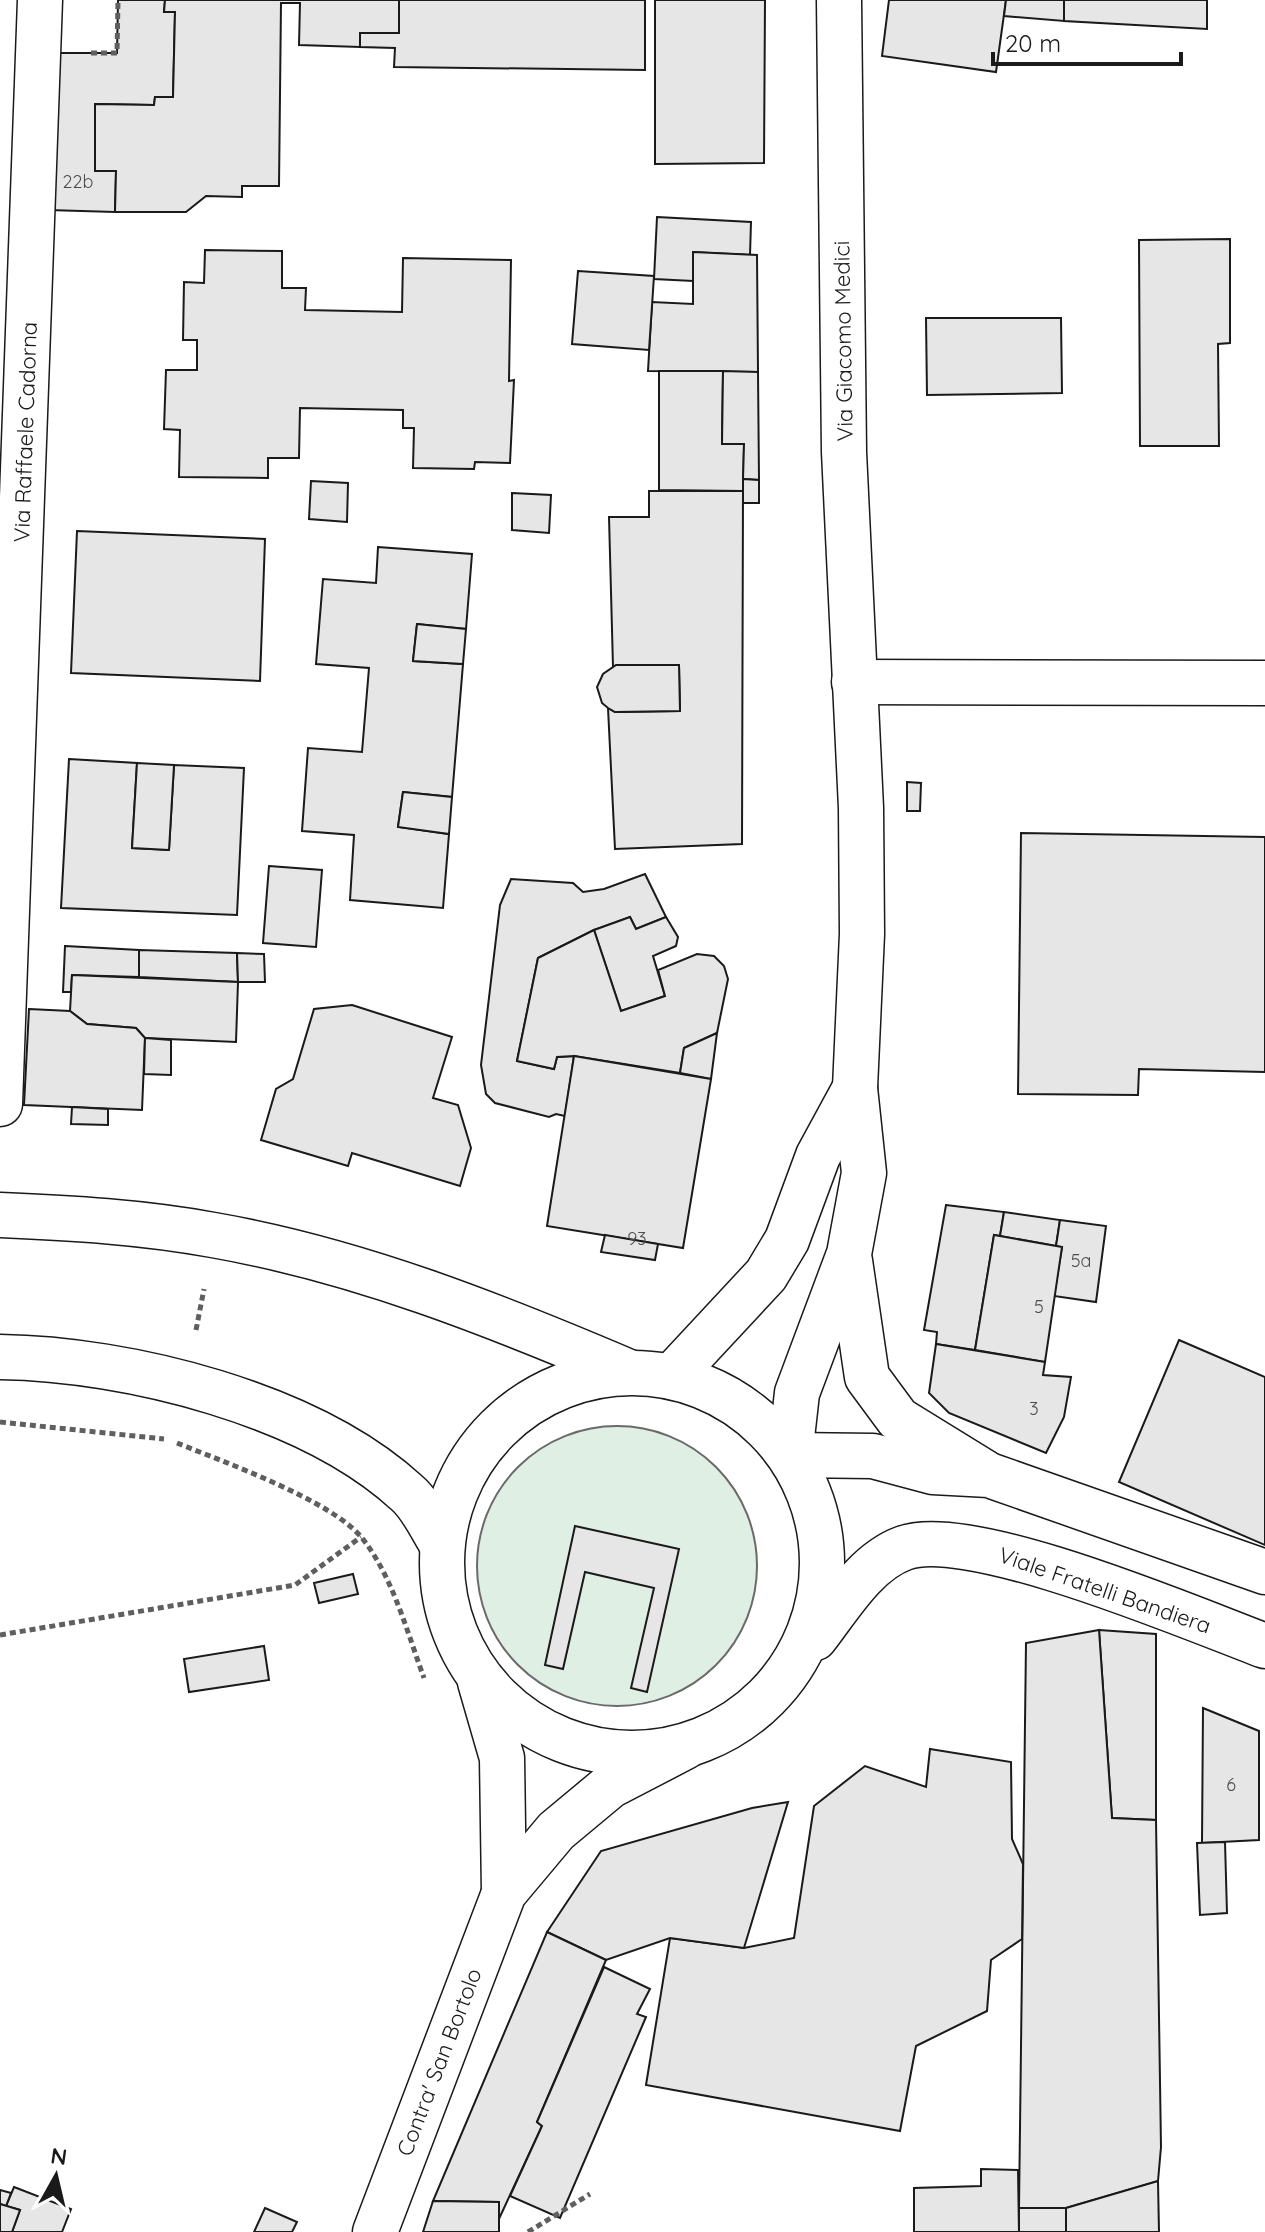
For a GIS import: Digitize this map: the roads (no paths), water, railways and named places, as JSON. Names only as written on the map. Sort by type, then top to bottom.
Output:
[{"type":"main road","name":"Via Raffaele Cadorna","points":[[0,1104],[40,0]]},
{"type":"main road","name":"Via Giacomo Medici","points":[[790,1455],[797,1393],[849,1254],[864,1173],[855,1088],[862,934],[861,808],[844,452],[839,0]]},
{"type":"main road","points":[[854,682],[1265,683]]},
{"type":"main road","name":"Via Giacomo Medici","points":[[651,1374],[766,1275],[787,1240],[818,1156],[855,1088]]},
{"type":"main road","points":[[0,1215],[110,1220],[214,1235],[313,1258],[418,1289],[651,1374],[720,1393],[762,1422],[790,1455],[816,1510],[824,1561],[817,1614],[800,1658]]},
{"type":"main road","name":"Via Giacomo Medici","points":[[849,1254],[867,1377],[898,1419],[989,1475]]},
{"type":"main road","points":[[0,1357],[50,1358],[145,1371],[287,1420],[359,1455],[410,1495],[441,1543]]},
{"type":"main road","points":[[651,1374],[584,1378],[541,1395],[503,1422],[472,1456],[452,1497],[441,1543],[443,1597],[460,1648],[480,1682],[532,1726],[580,1747],[633,1754],[685,1747]]},
{"type":"main road","points":[[790,1455],[873,1456],[933,1472],[989,1475],[1265,1572]]},
{"type":"main road","name":"Viale Fratelli Bandiera","points":[[685,1747],[729,1728],[767,1699],[859,1582],[877,1564],[905,1547],[942,1543],[1029,1562],[1265,1646]]},
{"type":"main road","name":"Contra' San Bortolo","points":[[480,1682],[502,1758],[504,1893]]},
{"type":"main road","name":"Contra' San Bortolo","points":[[375,2232],[504,1893],[556,1831],[610,1786],[685,1747]]}]
